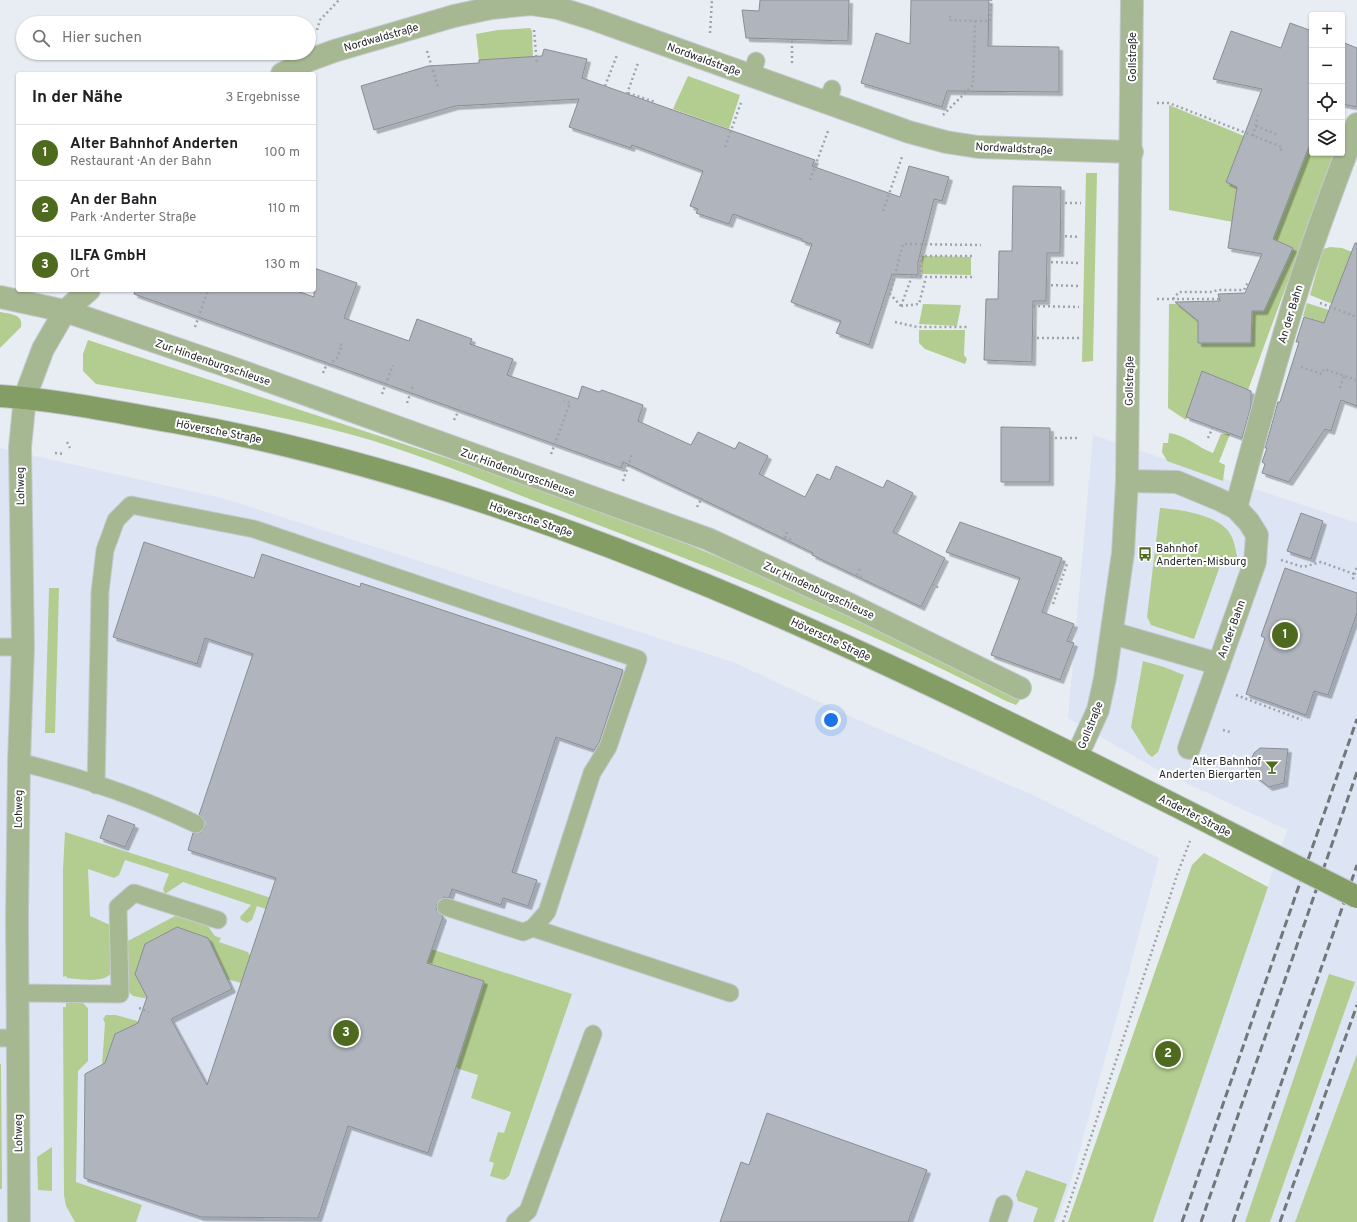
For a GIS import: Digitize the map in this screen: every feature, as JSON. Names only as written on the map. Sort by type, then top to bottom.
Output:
[{"type":"main road","name":"Höversche Straße","points":[[0,396],[25,397],[72,404],[223,431],[341,458],[478,501],[646,560],[780,615],[1032,735]]},
{"type":"main road","name":"Anderter Straße","points":[[1032,735],[1077,756],[1357,897]]},
{"type":"street","name":"Gollstraße","points":[[1077,756],[1098,710],[1105,678],[1123,552],[1127,481],[1132,152],[1132,0]]},
{"type":"street","name":"Nordwaldstraße","points":[[316,58],[454,16],[491,8],[530,4],[558,8],[753,68],[830,96],[909,132],[937,139],[978,147],[1132,152]]},
{"type":"street","name":"Nordwaldstraße","points":[[286,72],[310,60]]},
{"type":"street","name":"An der Bahn","points":[[1236,508],[1265,400],[1296,295],[1321,220],[1357,124]]},
{"type":"street","points":[[25,397],[43,349],[65,311],[87,292]]},
{"type":"street","name":"Zur Hindenburgschleuse","points":[[0,297],[65,311],[230,367],[708,539],[862,610],[1020,688]]},
{"type":"street","name":"Lohweg","points":[[19,1222],[9,1038],[17,994],[19,762],[23,647],[20,447],[25,397]]},
{"type":"street","name":"An der Bahn","points":[[1127,481],[1177,482],[1218,499],[1236,508],[1250,522],[1257,535],[1255,562],[1189,748]]},
{"type":"street","name":"An der Bahn","points":[[1112,633],[1219,664]]},
{"type":"lane","points":[[96,784],[100,592],[105,550],[116,520],[131,505],[254,530],[638,659],[608,747],[592,773],[547,912],[533,928],[523,932],[446,907]]},
{"type":"lane","points":[[0,647],[23,647]]},
{"type":"lane","points":[[19,762],[60,772],[96,784],[160,807],[196,824]]},
{"type":"lane","points":[[17,994],[120,994],[118,906],[134,893],[218,920]]},
{"type":"lane","points":[[533,928],[730,993]]},
{"type":"lane","points":[[515,1222],[528,1211],[593,1034]]},
{"type":"lane","points":[[998,1222],[1004,1204]]},
{"type":"path","points":[[710,37],[712,0]]},
{"type":"path","points":[[950,16],[949,20],[990,21],[991,0]]},
{"type":"path","points":[[937,139],[944,113],[973,85],[975,21]]},
{"type":"path","points":[[534,28],[537,66]]},
{"type":"path","points":[[792,39],[792,50]]},
{"type":"path","points":[[426,49],[438,87]]},
{"type":"path","points":[[605,86],[618,52]]},
{"type":"path","points":[[640,59],[627,93],[655,102]]},
{"type":"path","points":[[725,146],[743,96]]},
{"type":"path","points":[[1157,103],[1169,103],[1282,147],[1280,151]]},
{"type":"path","points":[[1253,136],[1258,115]]},
{"type":"path","points":[[1256,126],[1278,135]]},
{"type":"path","points":[[810,180],[829,128]]},
{"type":"path","points":[[884,211],[902,156]]},
{"type":"path","points":[[1060,203],[1081,203]]},
{"type":"path","points":[[1060,236],[1080,237]]},
{"type":"path","points":[[901,306],[890,294],[903,244],[981,245]]},
{"type":"path","points":[[901,306],[912,276],[921,276],[921,256],[972,256]]},
{"type":"path","points":[[1046,262],[1080,262]]},
{"type":"path","points":[[901,306],[919,304],[926,277],[973,277]]},
{"type":"path","points":[[1173,299],[1179,292],[1244,290],[1249,282]]},
{"type":"path","points":[[1046,285],[1080,286]]},
{"type":"path","points":[[194,328],[207,292]]},
{"type":"path","points":[[1157,299],[1218,298]]},
{"type":"path","points":[[1315,302],[1357,316]]},
{"type":"path","points":[[1033,306],[1079,307]]},
{"type":"path","points":[[896,322],[917,327],[969,327]]},
{"type":"path","points":[[1032,338],[1079,338]]},
{"type":"path","points":[[323,374],[325,368],[337,358],[342,345],[339,344]]},
{"type":"path","points":[[381,396],[393,364]]},
{"type":"path","points":[[1296,366],[1322,374],[1324,369],[1357,380]]},
{"type":"path","points":[[1340,388],[1344,376]]},
{"type":"path","points":[[406,405],[412,386]]},
{"type":"path","points":[[548,462],[570,403],[564,401]]},
{"type":"path","points":[[451,428],[461,406]]},
{"type":"path","points":[[1208,438],[1213,427]]},
{"type":"path","points":[[1050,438],[1078,438]]},
{"type":"path","points":[[67,442],[70,448]]},
{"type":"path","points":[[55,453],[64,454]]},
{"type":"path","points":[[620,488],[632,454]]},
{"type":"path","points":[[787,532],[785,536],[792,540]]},
{"type":"path","points":[[1278,559],[1303,567],[1321,562],[1354,574]]},
{"type":"path","points":[[1053,604],[1067,564],[1060,561]]},
{"type":"path","points":[[1354,579],[1354,574],[1357,567]]},
{"type":"path","points":[[860,569],[857,575],[864,578]]},
{"type":"path","points":[[932,584],[940,588]]},
{"type":"path","points":[[1244,698],[1302,720]]},
{"type":"path","points":[[1063,1222],[1177,875],[1193,836]]},
{"type":"shaded area","points":[[1093,435],[1357,523],[1357,1054],[1295,1222],[1151,1222],[1287,830],[1156,769],[1068,718]]},
{"type":"shaded area","points":[[0,448],[226,499],[733,662],[863,722],[1033,795],[1159,858],[1071,1181],[1057,1222],[0,1222]]},
{"type":"green space","points":[[530,28],[532,31],[533,57],[479,60],[476,34],[498,30]]},
{"type":"green space","points":[[688,76],[740,95],[729,129],[673,109]]},
{"type":"green space","points":[[1169,105],[1244,136],[1226,182],[1286,206],[1309,147],[1309,156],[1334,156],[1248,390],[1202,371],[1186,420],[1168,408],[1169,304],[1198,303],[1198,343],[1251,343],[1252,311],[1264,311],[1293,248],[1233,222],[1169,210]]},
{"type":"green space","points":[[1086,173],[1097,173],[1093,361],[1082,362]]},
{"type":"green space","points":[[1330,247],[1342,248],[1352,252],[1357,314],[1310,295],[1323,249]]},
{"type":"green space","points":[[922,256],[971,257],[971,275],[922,274]]},
{"type":"green space","points":[[1307,303],[1357,319],[1345,330],[1303,316]]},
{"type":"green space","points":[[923,304],[961,305],[957,326],[919,324]]},
{"type":"green space","points":[[0,312],[12,314],[18,317],[20,319],[21,327],[0,348]]},
{"type":"green space","points":[[919,330],[965,330],[964,355],[967,359],[965,364],[925,349],[919,343]]},
{"type":"green space","points":[[88,340],[495,474],[687,544],[752,571],[826,605],[1020,700],[1016,705],[1006,701],[843,623],[732,577],[459,471],[380,443],[290,419],[225,406],[96,384],[83,371],[83,354]]},
{"type":"green space","points":[[1169,433],[1181,436],[1213,453],[1221,434],[1230,434],[1219,462],[1225,465],[1223,481],[1167,461],[1162,452],[1163,443],[1168,443]]},
{"type":"green space","points":[[1160,508],[1177,510],[1207,517],[1224,526],[1233,539],[1238,562],[1220,566],[1194,639],[1151,625],[1147,617]]},
{"type":"green space","points":[[49,588],[59,588],[55,733],[45,733]]},
{"type":"green space","points":[[1143,661],[1184,675],[1158,752],[1152,757],[1148,754],[1131,727]]},
{"type":"green space","points":[[65,832],[572,994],[509,1176],[504,1180],[490,1176],[494,1163],[489,1161],[498,1132],[504,1133],[511,1112],[471,1098],[478,1075],[456,1068],[484,981],[257,906],[252,920],[247,923],[241,920],[240,917],[251,905],[183,882],[165,894],[163,889],[169,874],[125,860],[119,875],[114,878],[88,869],[90,916],[110,925],[112,972],[109,976],[104,978],[91,980],[67,978],[66,976],[63,977],[63,869]]},
{"type":"green space","points":[[1204,853],[1268,887],[1153,1222],[1068,1222],[1192,865]]},
{"type":"green space","points":[[175,916],[207,925],[215,936],[221,938],[219,942],[248,952],[250,956],[241,983],[220,977],[222,969],[208,938],[177,927],[145,944],[135,974],[149,999],[133,996],[128,991],[126,942]]},
{"type":"green space","points":[[1329,974],[1355,982],[1270,1222],[1245,1222]]},
{"type":"green space","points":[[82,1002],[88,1008],[88,1061],[78,1071],[76,1182],[142,1205],[136,1222],[75,1222],[66,1206],[64,1195],[63,1007],[66,1007],[66,1003]]},
{"type":"green space","points":[[106,1015],[116,1015],[141,1022],[115,1034],[105,1063],[102,1065],[105,1023],[103,1019]]},
{"type":"green space","points":[[1357,1054],[1357,1222],[1295,1222]]},
{"type":"green space","points":[[1,1064],[2,1189],[0,1189]]},
{"type":"green space","points":[[52,1147],[52,1191],[38,1190],[37,1157]]},
{"type":"green space","points":[[1026,1170],[1067,1184],[1054,1222],[1033,1222],[1038,1208],[1018,1201],[1016,1195]]},
{"type":"building","points":[[760,0],[849,0],[848,41],[746,38],[742,10],[759,11]]},
{"type":"building","points":[[911,0],[989,0],[988,46],[1059,47],[1059,92],[947,91],[942,107],[861,83],[876,33],[910,44]]},
{"type":"building","points":[[1290,23],[1309,30],[1309,147],[1273,239],[1293,248],[1264,311],[1252,311],[1251,343],[1198,343],[1198,321],[1175,302],[1220,301],[1218,294],[1245,293],[1262,254],[1228,248],[1237,187],[1226,182],[1262,89],[1213,79],[1231,31],[1281,48]]},
{"type":"building","points":[[1345,43],[1357,48],[1357,107],[1345,105]]},
{"type":"building","points":[[544,49],[587,59],[582,78],[815,160],[812,166],[900,197],[909,166],[949,177],[942,201],[934,199],[918,262],[918,275],[892,274],[869,345],[836,333],[841,321],[791,302],[812,244],[733,214],[729,224],[696,213],[698,209],[690,206],[703,171],[632,145],[631,148],[569,127],[579,99],[455,106],[374,130],[361,86],[428,66],[479,63],[479,60],[542,56]]},
{"type":"building","points":[[1013,186],[1061,187],[1060,253],[1047,253],[1046,301],[1033,301],[1032,362],[984,360],[986,299],[998,299],[999,251],[1012,251]]},
{"type":"building","points":[[1355,243],[1357,243],[1357,406],[1341,400],[1331,431],[1325,429],[1289,482],[1262,473],[1265,464],[1262,462],[1267,448],[1265,448],[1278,402],[1280,402],[1299,342],[1296,342],[1304,317],[1324,323]]},
{"type":"building","points":[[316,269],[357,283],[344,318],[409,341],[417,319],[472,339],[470,344],[513,359],[507,375],[578,399],[582,386],[599,392],[602,390],[643,405],[638,421],[691,445],[698,432],[735,449],[739,442],[768,456],[759,474],[805,497],[817,474],[830,480],[836,466],[883,488],[887,480],[913,493],[893,532],[945,558],[921,607],[812,555],[813,553],[623,462],[621,468],[134,294],[134,292],[300,292],[314,297],[314,292],[316,292]]},
{"type":"building","points":[[1202,371],[1251,391],[1251,406],[1242,438],[1186,417]]},
{"type":"building","points":[[1001,427],[1050,428],[1050,482],[1001,482]]},
{"type":"building","points":[[1301,513],[1323,521],[1311,559],[1287,551]]},
{"type":"building","points":[[960,522],[1062,558],[1042,612],[1074,624],[1067,641],[1074,643],[1060,680],[991,655],[1020,578],[946,552]]},
{"type":"building","points":[[144,542],[254,578],[262,554],[360,587],[361,583],[623,670],[599,743],[594,750],[556,737],[512,872],[537,880],[528,906],[503,898],[501,905],[452,889],[449,898],[444,897],[437,904],[436,909],[443,917],[427,963],[484,981],[428,1153],[348,1126],[318,1218],[201,1217],[84,1178],[85,1074],[105,1063],[115,1034],[138,1023],[147,997],[135,974],[145,944],[177,927],[208,938],[232,989],[171,1019],[207,1085],[276,878],[188,850],[193,833],[201,832],[205,828],[204,819],[199,815],[253,654],[205,638],[197,664],[113,637]]},
{"type":"building","points":[[1285,568],[1357,593],[1357,613],[1328,695],[1314,691],[1306,715],[1246,694],[1265,638],[1261,636]]},
{"type":"building","points":[[1260,748],[1288,749],[1284,783],[1269,787],[1247,770],[1254,753]]},
{"type":"building","points":[[108,815],[135,825],[125,847],[100,838]]},
{"type":"building","points":[[767,1113],[927,1170],[908,1222],[720,1222],[741,1162],[749,1165]]},
{"type":"railway","points":[[1182,1222],[1357,719]]},
{"type":"railway","points":[[1201,1222],[1357,772]]},
{"type":"railway","points":[[1233,1222],[1357,865]]},
{"type":"railway","points":[[1280,1222],[1357,1005]]},
{"type":"place","name":"Bahnhof Anderten-Misburg","points":[[1145,554]]},
{"type":"place","name":"Alter Bahnhof Anderten","points":[[1285,635]]},
{"type":"place","name":"Alter Bahnhof Anderten Biergarten","points":[[1272,767]]},
{"type":"place","name":"ILFA GmbH","points":[[346,1033]]},
{"type":"place","name":"An der Bahn","points":[[1168,1054]]}]
